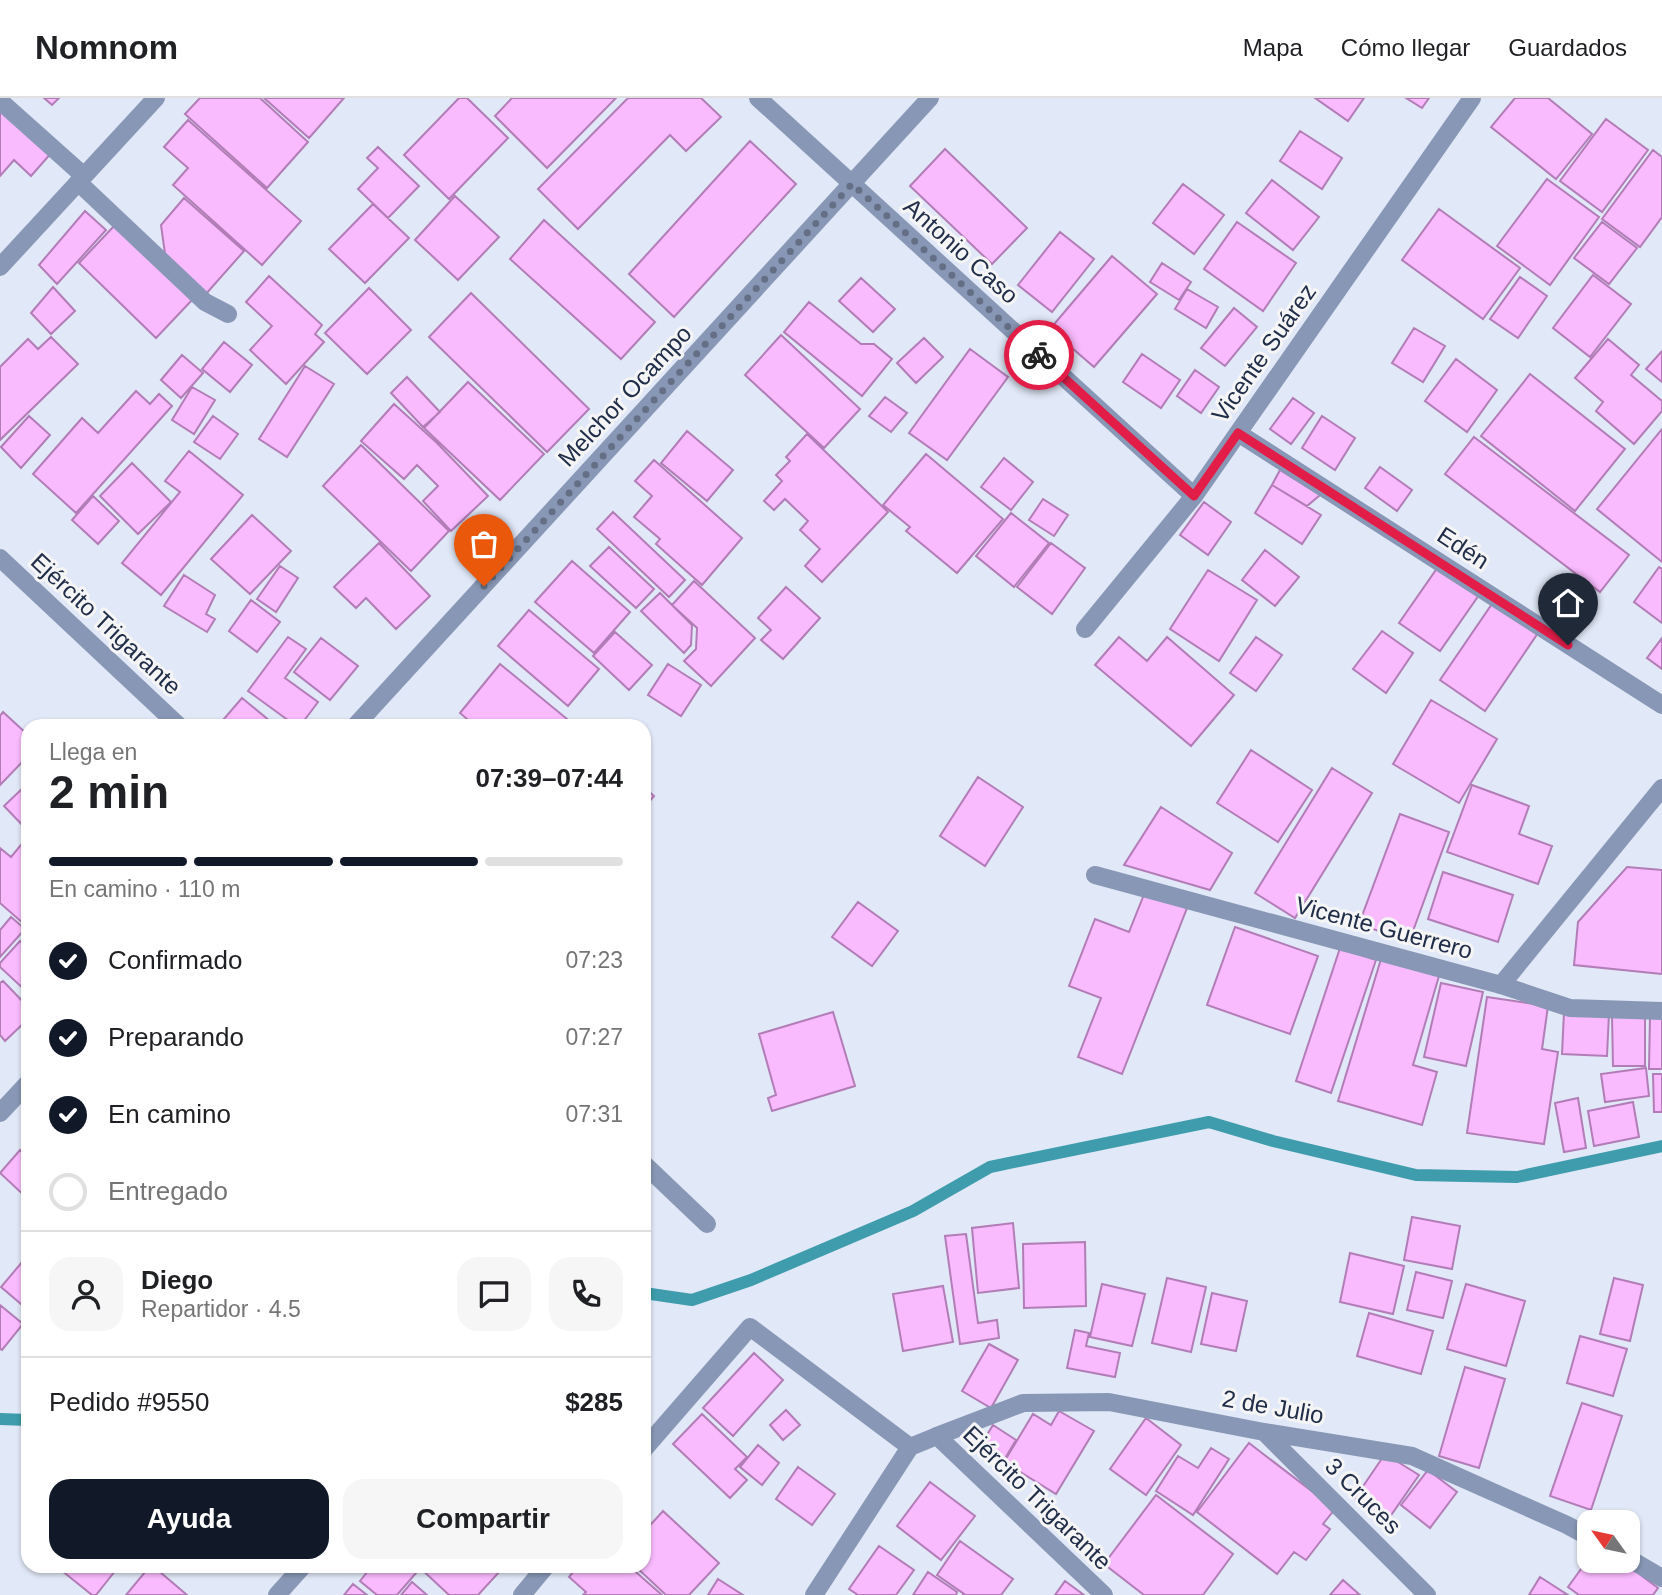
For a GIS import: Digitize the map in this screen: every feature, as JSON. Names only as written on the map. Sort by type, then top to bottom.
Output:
[{"type":"street","points":[[0,267],[156,98]]},
{"type":"street","name":"Antonio Caso","points":[[758,98],[1194,496]]},
{"type":"street","name":"Melchor Ocampo","points":[[361,719],[930,98]]},
{"type":"street","name":"Vicente Suárez","points":[[1085,629],[1194,496],[1472,98]]},
{"type":"street","points":[[0,101],[205,302],[228,314]]},
{"type":"street","name":"Edén","points":[[1238,433],[1662,705]]},
{"type":"street","name":"Ejército Trigarante","points":[[0,558],[172,719]]},
{"type":"street","points":[[1501,985],[1662,788]]},
{"type":"street","name":"Vicente Guerrero","points":[[1095,875],[1501,985],[1570,1008],[1662,1011]]},
{"type":"street","points":[[0,1113],[21,1090]]},
{"type":"street","points":[[651,1171],[707,1224]]},
{"type":"street","points":[[651,1441],[750,1327],[909,1447],[814,1595]]},
{"type":"street","name":"2 de Julio","points":[[909,1447],[1023,1403],[1109,1402],[1264,1432],[1412,1455],[1577,1531]]},
{"type":"street","name":"3 Cruces","points":[[1264,1432],[1427,1595]]},
{"type":"street","name":"Ejército Trigarante","points":[[937,1436],[1104,1595]]},
{"type":"street","points":[[1640,1565],[1662,1578]]},
{"type":"street","points":[[277,1595],[297,1573]]},
{"type":"street","points":[[522,1595],[540,1573]]},
{"type":"building","points":[[44,98],[59,98],[52,105]]},
{"type":"building","points":[[200,98],[260,98],[308,142],[267,188],[185,114]]},
{"type":"building","points":[[264,98],[344,98],[309,138]]},
{"type":"building","points":[[459,98],[467,98],[508,138],[449,199],[404,155]]},
{"type":"building","points":[[512,98],[616,98],[547,168],[495,116]]},
{"type":"building","points":[[628,98],[701,98],[721,117],[686,151],[670,135],[578,229],[538,189]]},
{"type":"building","points":[[1315,98],[1364,98],[1348,121]]},
{"type":"building","points":[[1406,98],[1429,98],[1422,108]]},
{"type":"building","points":[[1515,98],[1548,98],[1592,134],[1556,179],[1491,127]]},
{"type":"building","points":[[0,103],[53,151],[31,176],[14,160],[0,176]]},
{"type":"building","points":[[1606,119],[1648,150],[1602,212],[1560,181]]},
{"type":"building","points":[[188,120],[301,221],[262,265],[173,185],[188,168],[164,147]]},
{"type":"building","points":[[1300,131],[1342,158],[1322,189],[1280,161]]},
{"type":"building","points":[[750,141],[796,184],[674,317],[629,274]]},
{"type":"building","points":[[378,147],[419,186],[388,218],[358,189],[378,168],[367,158]]},
{"type":"building","points":[[945,149],[1027,228],[992,264],[910,186]]},
{"type":"building","points":[[1653,150],[1662,157],[1662,217],[1640,247],[1602,219]]},
{"type":"building","points":[[1547,179],[1599,217],[1550,285],[1497,246]]},
{"type":"building","points":[[1272,180],[1319,217],[1293,250],[1246,213]]},
{"type":"building","points":[[1183,184],[1224,215],[1194,254],[1153,223]]},
{"type":"building","points":[[455,196],[499,237],[458,280],[415,240]]},
{"type":"building","points":[[184,198],[244,251],[205,295],[166,261],[161,225]]},
{"type":"building","points":[[373,204],[409,238],[365,283],[329,249]]},
{"type":"building","points":[[1439,209],[1520,268],[1483,319],[1402,260]]},
{"type":"building","points":[[85,211],[106,230],[57,284],[39,265]]},
{"type":"building","points":[[544,220],[655,322],[621,359],[510,259]]},
{"type":"building","points":[[1237,222],[1296,263],[1263,311],[1204,269]]},
{"type":"building","points":[[1602,222],[1637,248],[1609,284],[1574,258]]},
{"type":"building","points":[[116,224],[193,299],[156,338],[79,263]]},
{"type":"building","points":[[1060,232],[1094,259],[1052,312],[1018,285]]},
{"type":"building","points":[[1112,256],[1157,294],[1094,367],[1050,329]]},
{"type":"building","points":[[1162,263],[1191,282],[1179,300],[1150,282]]},
{"type":"building","points":[[1593,275],[1631,304],[1590,357],[1553,328]]},
{"type":"building","points":[[269,276],[322,325],[315,334],[324,342],[286,384],[250,350],[272,326],[246,302]]},
{"type":"building","points":[[1520,277],[1547,296],[1518,338],[1490,319]]},
{"type":"building","points":[[861,278],[895,309],[873,332],[839,301]]},
{"type":"building","points":[[53,287],[75,311],[51,334],[31,313]]},
{"type":"building","points":[[369,288],[411,330],[367,374],[325,333]]},
{"type":"building","points":[[1187,289],[1218,307],[1206,328],[1175,309]]},
{"type":"building","points":[[471,293],[589,409],[547,452],[429,337]]},
{"type":"building","points":[[809,302],[861,344],[874,344],[892,359],[862,396],[784,332]]},
{"type":"building","points":[[1234,308],[1257,327],[1225,366],[1201,348]]},
{"type":"building","points":[[1414,328],[1445,346],[1423,382],[1392,363]]},
{"type":"building","points":[[781,335],[860,409],[824,448],[745,375]]},
{"type":"building","points":[[51,337],[78,364],[0,440],[0,367],[28,339],[38,349]]},
{"type":"building","points":[[924,338],[943,357],[916,383],[897,363]]},
{"type":"building","points":[[1608,339],[1639,365],[1631,375],[1662,401],[1662,411],[1634,444],[1596,411],[1603,402],[1575,378]]},
{"type":"building","points":[[224,342],[252,365],[230,392],[202,369]]},
{"type":"building","points":[[970,349],[1008,377],[947,460],[909,433]]},
{"type":"building","points":[[1662,351],[1662,382],[1646,369]]},
{"type":"building","points":[[1142,354],[1180,380],[1161,408],[1123,382]]},
{"type":"building","points":[[182,355],[203,373],[181,398],[161,380]]},
{"type":"building","points":[[1456,359],[1497,390],[1467,432],[1425,401]]},
{"type":"building","points":[[305,366],[334,384],[287,457],[259,439]]},
{"type":"building","points":[[1195,370],[1219,387],[1201,413],[1177,396]]},
{"type":"building","points":[[1530,374],[1625,449],[1575,511],[1481,436]]},
{"type":"building","points":[[407,377],[440,412],[423,427],[391,393]]},
{"type":"building","points":[[468,382],[544,454],[500,500],[424,428]]},
{"type":"building","points":[[192,387],[215,400],[194,434],[172,420]]},
{"type":"building","points":[[136,391],[150,404],[159,394],[172,406],[76,513],[33,474],[82,418],[98,433]]},
{"type":"building","points":[[885,397],[907,413],[891,432],[869,416]]},
{"type":"building","points":[[1293,398],[1314,413],[1291,444],[1270,429]]},
{"type":"building","points":[[394,404],[437,443],[488,496],[451,531],[423,501],[438,486],[417,465],[404,479],[361,441]]},
{"type":"building","points":[[29,416],[50,435],[21,468],[1,447]]},
{"type":"building","points":[[213,416],[238,434],[220,459],[194,442]]},
{"type":"building","points":[[1322,416],[1355,438],[1335,470],[1302,448]]},
{"type":"building","points":[[1662,429],[1662,562],[1597,509]]},
{"type":"building","points":[[687,431],[733,470],[707,501],[661,463]]},
{"type":"building","points":[[807,434],[888,512],[822,582],[805,566],[820,549],[800,530],[808,521],[785,499],[774,510],[764,501],[782,481],[776,475],[790,461],[786,457]]},
{"type":"building","points":[[1474,437],[1629,555],[1600,592],[1445,474]]},
{"type":"building","points":[[361,445],[449,531],[411,571],[323,486]]},
{"type":"building","points":[[189,451],[243,495],[161,595],[122,563],[180,492],[165,481]]},
{"type":"building","points":[[926,454],[1003,519],[957,573],[906,531],[910,527],[883,505]]},
{"type":"building","points":[[1004,458],[1033,482],[1011,510],[981,487]]},
{"type":"building","points":[[654,460],[742,538],[702,585],[656,544],[660,539],[634,517],[652,496],[635,481]]},
{"type":"building","points":[[132,463],[171,502],[138,534],[100,496]]},
{"type":"building","points":[[1380,467],[1412,490],[1397,511],[1365,488]]},
{"type":"building","points":[[1280,470],[1320,495],[1307,506],[1272,485]]},
{"type":"building","points":[[1272,485],[1321,515],[1302,544],[1255,513]]},
{"type":"building","points":[[93,496],[119,521],[98,544],[72,520]]},
{"type":"building","points":[[1043,499],[1068,515],[1054,536],[1029,520]]},
{"type":"building","points":[[1204,502],[1231,522],[1208,555],[1180,535]]},
{"type":"building","points":[[613,512],[685,580],[669,597],[597,529]]},
{"type":"building","points":[[1011,513],[1049,543],[1014,587],[976,556]]},
{"type":"building","points":[[252,515],[291,551],[250,594],[211,559]]},
{"type":"building","points":[[379,543],[430,596],[396,629],[366,598],[356,608],[334,587]]},
{"type":"building","points":[[1051,543],[1085,568],[1052,614],[1017,587]]},
{"type":"building","points":[[609,547],[654,589],[636,608],[590,566]]},
{"type":"building","points":[[1265,550],[1299,577],[1275,606],[1242,580]]},
{"type":"building","points":[[572,561],[630,612],[594,653],[535,602]]},
{"type":"building","points":[[280,566],[298,578],[276,612],[257,599]]},
{"type":"building","points":[[1438,567],[1479,595],[1440,651],[1399,623]]},
{"type":"building","points":[[1659,567],[1662,569],[1662,623],[1634,602]]},
{"type":"building","points":[[1208,570],[1257,600],[1219,661],[1170,629]]},
{"type":"building","points":[[184,575],[215,595],[206,614],[215,619],[207,632],[164,606]]},
{"type":"building","points":[[694,581],[755,638],[711,686],[684,661],[696,649],[697,628],[672,605]]},
{"type":"building","points":[[786,587],[820,618],[783,659],[761,640],[771,630],[758,618]]},
{"type":"building","points":[[660,593],[692,625],[691,645],[684,653],[641,611]]},
{"type":"building","points":[[251,600],[280,622],[257,652],[229,631]]},
{"type":"building","points":[[1494,601],[1538,633],[1485,711],[1440,680]]},
{"type":"building","points":[[529,610],[599,669],[568,706],[498,646]]},
{"type":"building","points":[[1382,631],[1413,653],[1386,693],[1353,669]]},
{"type":"building","points":[[615,632],[652,665],[629,690],[593,656]]},
{"type":"building","points":[[288,637],[306,649],[285,678],[318,702],[305,719],[286,719],[248,691]]},
{"type":"building","points":[[1119,637],[1147,661],[1167,637],[1234,695],[1191,746],[1095,665]]},
{"type":"building","points":[[1256,637],[1282,655],[1256,691],[1230,673]]},
{"type":"building","points":[[321,638],[358,666],[330,700],[294,672]]},
{"type":"building","points":[[1662,638],[1662,669],[1647,658]]},
{"type":"building","points":[[500,664],[567,719],[467,719],[460,713]]},
{"type":"building","points":[[668,664],[701,685],[681,716],[648,695]]},
{"type":"building","points":[[242,698],[268,719],[224,719]]},
{"type":"building","points":[[1431,700],[1497,739],[1459,803],[1393,764]]},
{"type":"building","points":[[3,712],[21,729],[21,763],[0,785],[0,716]]},
{"type":"building","points":[[1251,750],[1312,790],[1278,842],[1217,803]]},
{"type":"building","points":[[1332,768],[1372,793],[1295,918],[1255,893]]},
{"type":"building","points":[[978,777],[1023,807],[985,866],[940,836]]},
{"type":"building","points":[[1472,785],[1529,806],[1519,834],[1552,846],[1538,884],[1447,852]]},
{"type":"building","points":[[21,790],[21,824],[4,806]]},
{"type":"building","points":[[1161,807],[1232,853],[1210,890],[1124,865]]},
{"type":"building","points":[[1400,814],[1449,832],[1409,942],[1359,924]]},
{"type":"building","points":[[21,845],[21,921],[0,903],[0,848],[11,857]]},
{"type":"building","points":[[1627,867],[1662,870],[1662,974],[1574,965],[1578,922]]},
{"type":"building","points":[[1443,872],[1513,895],[1498,942],[1428,919]]},
{"type":"building","points":[[1145,892],[1187,908],[1122,1074],[1078,1057],[1101,998],[1069,986],[1095,919],[1129,932]]},
{"type":"building","points":[[858,902],[898,931],[872,966],[832,937]]},
{"type":"building","points":[[11,917],[21,926],[21,933],[0,957],[0,930]]},
{"type":"building","points":[[1235,927],[1318,956],[1290,1034],[1207,1005]]},
{"type":"building","points":[[20,941],[21,986],[0,967],[0,963]]},
{"type":"building","points":[[1340,948],[1376,960],[1331,1093],[1296,1081]]},
{"type":"building","points":[[1381,959],[1439,976],[1413,1065],[1437,1072],[1422,1125],[1338,1101]]},
{"type":"building","points":[[3,981],[21,1000],[21,1026],[5,1041],[0,1035],[0,983]]},
{"type":"building","points":[[1441,983],[1483,992],[1466,1066],[1424,1057]]},
{"type":"building","points":[[1487,997],[1548,1006],[1542,1049],[1558,1052],[1544,1144],[1467,1133]]},
{"type":"building","points":[[833,1012],[855,1086],[772,1111],[768,1098],[776,1095],[759,1034]]},
{"type":"building","points":[[1564,1012],[1609,1013],[1607,1056],[1562,1054]]},
{"type":"building","points":[[1612,1015],[1645,1015],[1645,1066],[1613,1066]]},
{"type":"building","points":[[1650,1016],[1662,1016],[1662,1069],[1649,1069]]},
{"type":"building","points":[[1646,1068],[1649,1096],[1605,1102],[1601,1074]]},
{"type":"building","points":[[1653,1074],[1662,1074],[1662,1112],[1654,1112]]},
{"type":"building","points":[[1578,1098],[1586,1148],[1564,1152],[1555,1103]]},
{"type":"building","points":[[1633,1102],[1639,1137],[1594,1146],[1588,1111]]},
{"type":"building","points":[[20,1150],[21,1192],[0,1173]]},
{"type":"building","points":[[1412,1217],[1460,1226],[1452,1269],[1404,1260]]},
{"type":"building","points":[[1013,1223],[1019,1288],[978,1293],[972,1228]]},
{"type":"building","points":[[966,1234],[978,1323],[997,1320],[999,1338],[960,1344],[945,1236]]},
{"type":"building","points":[[1085,1242],[1086,1306],[1024,1308],[1023,1244]]},
{"type":"building","points":[[1350,1253],[1404,1266],[1393,1314],[1340,1302]]},
{"type":"building","points":[[21,1263],[21,1304],[1,1287]]},
{"type":"building","points":[[1416,1272],[1452,1281],[1443,1318],[1407,1310]]},
{"type":"building","points":[[1167,1278],[1206,1287],[1191,1352],[1152,1343]]},
{"type":"building","points":[[1614,1278],[1643,1285],[1630,1341],[1600,1334]]},
{"type":"building","points":[[1102,1284],[1145,1294],[1132,1346],[1090,1337]]},
{"type":"building","points":[[1466,1284],[1525,1301],[1506,1366],[1447,1349]]},
{"type":"building","points":[[943,1286],[953,1342],[903,1351],[893,1294]]},
{"type":"building","points":[[1212,1293],[1247,1301],[1236,1351],[1201,1344]]},
{"type":"building","points":[[0,1305],[21,1322],[21,1326],[2,1350]]},
{"type":"building","points":[[1369,1313],[1433,1331],[1421,1374],[1357,1356]]},
{"type":"building","points":[[1075,1330],[1089,1333],[1086,1346],[1120,1353],[1115,1377],[1067,1368]]},
{"type":"building","points":[[1580,1336],[1627,1349],[1613,1396],[1567,1383]]},
{"type":"building","points":[[989,1344],[1018,1360],[991,1408],[962,1391]]},
{"type":"building","points":[[754,1353],[783,1380],[733,1436],[703,1408]]},
{"type":"building","points":[[1465,1367],[1505,1379],[1479,1468],[1439,1456]]},
{"type":"building","points":[[1582,1403],[1622,1416],[1591,1510],[1550,1496]]},
{"type":"building","points":[[786,1410],[800,1425],[783,1440],[770,1425]]},
{"type":"building","points":[[1059,1411],[1094,1431],[1056,1494],[1004,1462],[1033,1414],[1051,1425]]},
{"type":"building","points":[[702,1414],[747,1457],[735,1469],[747,1480],[730,1498],[673,1444]]},
{"type":"building","points":[[1146,1418],[1181,1445],[1146,1495],[1110,1469]]},
{"type":"building","points":[[993,1425],[1016,1440],[1004,1460],[981,1445]]},
{"type":"building","points":[[1249,1443],[1335,1509],[1323,1524],[1330,1529],[1306,1560],[1294,1552],[1277,1574],[1197,1512]]},
{"type":"building","points":[[758,1445],[779,1463],[762,1485],[740,1467]]},
{"type":"building","points":[[1211,1448],[1229,1459],[1193,1515],[1156,1491],[1178,1456],[1198,1468]]},
{"type":"building","points":[[1385,1454],[1419,1475],[1387,1521],[1355,1498]]},
{"type":"building","points":[[798,1467],[835,1494],[812,1525],[776,1499]]},
{"type":"building","points":[[1428,1470],[1457,1492],[1430,1528],[1401,1505]]},
{"type":"building","points":[[930,1482],[975,1516],[941,1560],[897,1526]]},
{"type":"building","points":[[1156,1495],[1233,1554],[1203,1595],[1144,1595],[1104,1564]]},
{"type":"building","points":[[663,1511],[719,1563],[689,1595],[666,1595],[642,1573],[651,1573],[651,1524]]},
{"type":"building","points":[[960,1541],[1013,1579],[1001,1595],[963,1595],[937,1575]]},
{"type":"building","points":[[879,1546],[914,1570],[896,1595],[858,1595],[849,1589]]},
{"type":"building","points":[[928,1572],[957,1592],[956,1595],[913,1595]]},
{"type":"building","points":[[65,1573],[113,1573],[96,1595],[92,1595]]},
{"type":"building","points":[[144,1573],[161,1573],[187,1595],[126,1595]]},
{"type":"building","points":[[366,1573],[416,1573],[397,1595],[377,1595],[360,1581]]},
{"type":"building","points":[[425,1573],[498,1573],[478,1595],[449,1595]]},
{"type":"building","points":[[572,1573],[637,1573],[662,1595],[583,1595],[586,1592],[569,1577]]},
{"type":"building","points":[[1578,1573],[1638,1573],[1658,1588],[1653,1595],[1579,1595],[1568,1587]]},
{"type":"building","points":[[1540,1577],[1568,1595],[1529,1595]]},
{"type":"building","points":[[718,1579],[743,1595],[708,1595]]},
{"type":"building","points":[[1343,1580],[1360,1595],[1330,1595]]},
{"type":"building","points":[[1065,1581],[1084,1595],[1055,1595]]},
{"type":"building","points":[[412,1582],[427,1595],[401,1595]]},
{"type":"building","points":[[353,1584],[367,1595],[344,1595]]},
{"type":"waterway","points":[[651,1294],[692,1300],[751,1280],[913,1211],[990,1167],[1209,1122],[1273,1141],[1416,1175],[1517,1177],[1662,1146]]},
{"type":"waterway","points":[[0,1419],[21,1420]]},
{"type":"way so far","points":[[484,586],[852,184],[1039,355]]},
{"type":"route","points":[[1039,355],[1194,496],[1238,433],[1568,645]]}]
